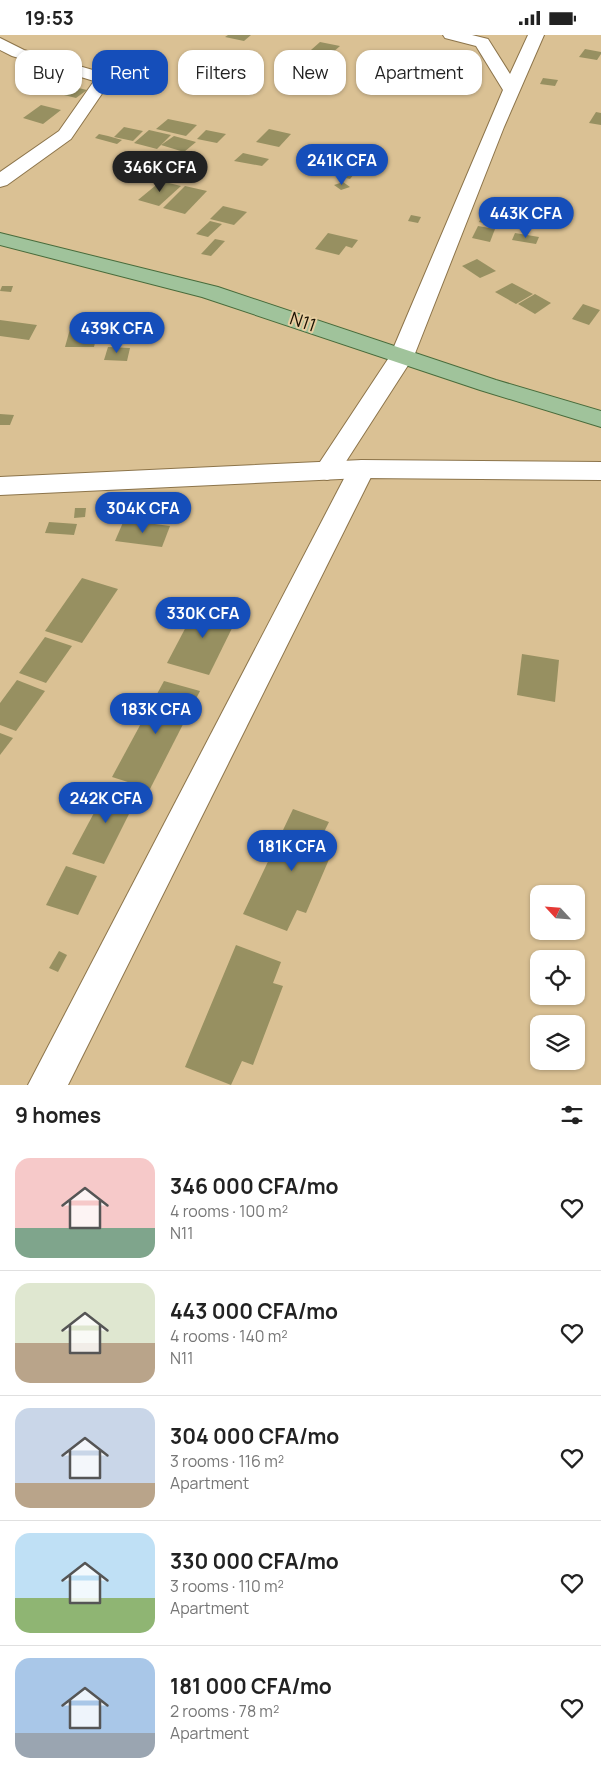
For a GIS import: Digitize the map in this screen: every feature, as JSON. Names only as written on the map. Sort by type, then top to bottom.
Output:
[{"type":"main road","name":"N11","points":[[0,239],[210,292],[488,385],[601,419]]},
{"type":"street","points":[[451,35],[482,42],[512,90]]},
{"type":"street","points":[[327,471],[402,356],[430,285],[536,35]]},
{"type":"street","points":[[0,43],[18,53],[104,79],[65,135],[0,181]]},
{"type":"street","points":[[48,1085],[362,469]]},
{"type":"street","points":[[0,486],[362,469],[601,471]]},
{"type":"building","points":[[228,35],[251,35],[244,41],[225,37]]},
{"type":"building","points":[[320,42],[340,46],[336,50],[311,50]]},
{"type":"building","points":[[585,49],[601,52],[601,54],[597,60],[579,57]]},
{"type":"building","points":[[543,78],[558,80],[555,86],[540,84]]},
{"type":"building","points":[[64,95],[80,95],[76,98]]},
{"type":"building","points":[[41,105],[61,110],[43,124],[23,118]]},
{"type":"building","points":[[596,112],[601,113],[601,125],[589,123]]},
{"type":"building","points":[[168,119],[197,125],[186,136],[156,129]]},
{"type":"building","points":[[124,127],[143,131],[133,141],[114,137]]},
{"type":"building","points":[[269,129],[291,134],[279,147],[256,142]]},
{"type":"building","points":[[149,130],[171,135],[157,149],[134,143]]},
{"type":"building","points":[[206,130],[226,134],[217,143],[197,139]]},
{"type":"building","points":[[99,134],[122,140],[117,144],[95,138]]},
{"type":"building","points":[[174,136],[196,142],[184,152],[161,145]]},
{"type":"building","points":[[243,153],[269,159],[262,166],[234,161]]},
{"type":"building","points":[[346,158],[364,162],[350,179],[332,175]]},
{"type":"building","points":[[179,159],[193,162],[186,170],[172,167]]},
{"type":"building","points":[[161,181],[181,186],[159,206],[138,200]]},
{"type":"building","points":[[343,182],[350,187],[341,190],[334,185]]},
{"type":"building","points":[[185,186],[207,191],[185,214],[163,208]]},
{"type":"building","points":[[488,202],[502,204],[499,214],[484,211]]},
{"type":"building","points":[[223,206],[247,212],[234,225],[210,219]]},
{"type":"building","points":[[483,214],[502,218],[498,226],[479,222]]},
{"type":"building","points":[[411,215],[421,217],[418,223],[408,221]]},
{"type":"building","points":[[210,221],[222,224],[208,237],[196,234]]},
{"type":"building","points":[[478,226],[495,229],[490,242],[472,238]]},
{"type":"building","points":[[328,233],[358,240],[352,248],[346,246],[339,255],[315,249]]},
{"type":"building","points":[[515,233],[539,237],[536,244],[512,240]]},
{"type":"building","points":[[215,239],[225,241],[211,256],[201,254]]},
{"type":"building","points":[[477,259],[496,271],[480,278],[462,266]]},
{"type":"building","points":[[512,283],[533,294],[516,304],[495,292]]},
{"type":"building","points":[[2,286],[13,286],[11,292],[0,291]]},
{"type":"building","points":[[535,294],[551,303],[535,314],[518,304]]},
{"type":"building","points":[[583,304],[600,310],[589,325],[572,319]]},
{"type":"building","points":[[0,320],[37,325],[29,340],[0,336]]},
{"type":"building","points":[[70,329],[98,330],[94,347],[65,347]]},
{"type":"building","points":[[108,347],[130,348],[127,361],[104,360]]},
{"type":"building","points":[[0,414],[14,415],[10,425],[0,425]]},
{"type":"building","points":[[75,508],[86,508],[85,517],[74,518]]},
{"type":"building","points":[[124,520],[170,526],[162,547],[115,541]]},
{"type":"building","points":[[49,522],[77,524],[74,535],[45,533]]},
{"type":"building","points":[[82,578],[118,589],[82,643],[45,631]]},
{"type":"building","points":[[198,604],[239,614],[209,675],[167,663]]},
{"type":"building","points":[[45,637],[72,646],[46,683],[19,673]]},
{"type":"building","points":[[522,654],[559,660],[555,702],[517,695]]},
{"type":"building","points":[[17,680],[45,691],[16,731],[0,725],[0,703]]},
{"type":"building","points":[[164,681],[200,691],[150,789],[112,777]]},
{"type":"building","points":[[0,733],[13,738],[0,755]]},
{"type":"building","points":[[110,783],[140,792],[104,864],[72,854]]},
{"type":"building","points":[[293,809],[329,822],[321,838],[336,843],[306,913],[297,910],[287,931],[243,914]]},
{"type":"building","points":[[66,866],[97,876],[78,915],[46,905]]},
{"type":"building","points":[[236,945],[281,962],[273,983],[283,986],[253,1065],[242,1061],[231,1085],[185,1067]]},
{"type":"building","points":[[59,951],[67,955],[58,972],[49,968]]}]
